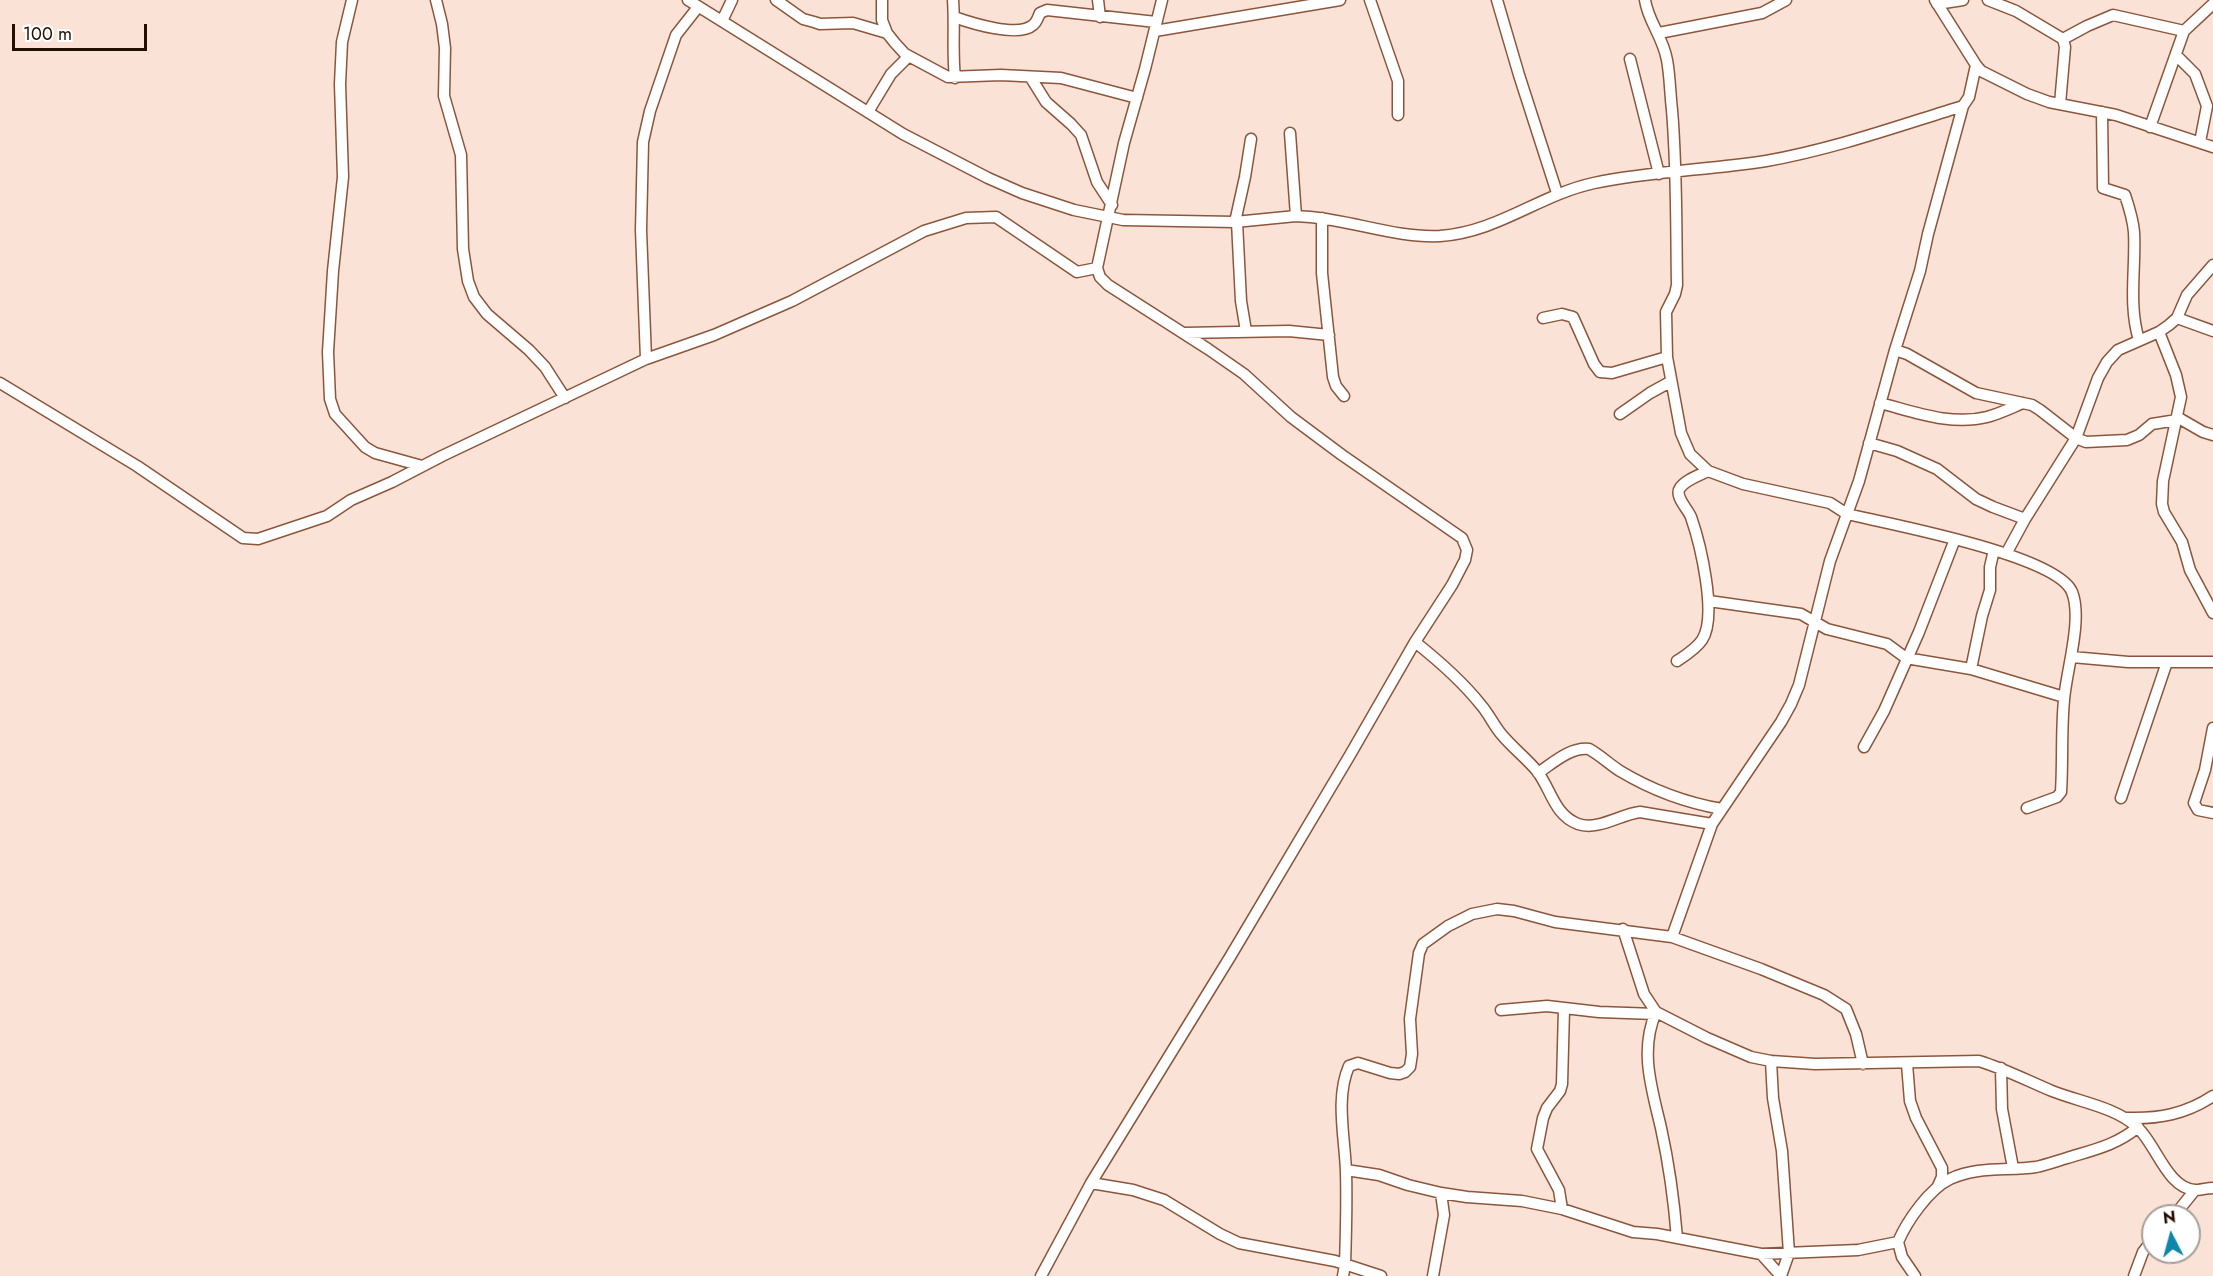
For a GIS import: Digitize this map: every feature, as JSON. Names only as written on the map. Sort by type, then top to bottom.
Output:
[{"type":"street","points":[[352,0],[342,42],[340,84],[343,177],[333,271],[328,352],[330,399],[335,414],[365,447],[375,453],[422,466]]},
{"type":"street","points":[[436,0],[445,48],[444,96],[461,155],[463,249],[468,281],[474,297],[487,314],[545,367],[565,398]]},
{"type":"street","points":[[688,0],[803,74],[903,134],[988,178],[1074,210],[1109,218],[1236,222],[1296,216],[1322,218],[1397,233],[1441,236],[1489,226],[1557,194],[1593,183],[1766,161],[1820,150],[1849,143],[1963,106]]},
{"type":"street","points":[[722,21],[732,0]]},
{"type":"street","points":[[776,0],[803,19],[820,24],[853,22],[887,33]]},
{"type":"street","points":[[882,0],[880,9],[887,33],[909,56],[938,72],[955,78],[1001,75],[1076,80],[1137,98]]},
{"type":"street","points":[[953,0],[952,55],[955,78]]},
{"type":"street","points":[[1098,0],[1100,17]]},
{"type":"street","points":[[1041,1276],[1091,1183],[1236,947],[1415,642],[1452,585],[1465,560],[1467,550],[1462,538],[1291,417],[1250,379],[1108,285],[1100,277],[1097,268],[1124,143],[1162,0]]},
{"type":"street","points":[[954,17],[988,27],[1015,30],[1032,26],[1044,10],[1155,26],[1340,0]]},
{"type":"street","points":[[1370,0],[1398,81],[1398,115]]},
{"type":"street","points":[[1497,0],[1557,194]]},
{"type":"street","points":[[1645,0],[1647,11],[1659,33],[1668,62],[1677,172],[1675,193],[1677,285],[1666,312],[1667,357],[1681,433],[1690,454],[1708,471],[1743,484],[1830,503],[1847,514],[1994,550],[2058,576],[2072,592],[2075,615],[2072,657],[2064,697],[2060,794],[2027,808]]},
{"type":"street","points":[[1659,33],[1762,13],[1786,0]]},
{"type":"street","points":[[1963,0],[1936,2],[1981,71],[2022,92],[2060,104],[2102,112],[2213,147]]},
{"type":"street","points":[[1988,0],[2016,11],[2063,39],[2065,47],[2060,104]]},
{"type":"street","points":[[2150,127],[2184,31],[2213,4]]},
{"type":"street","points":[[646,359],[641,230],[643,142],[650,111],[676,34],[698,7]]},
{"type":"street","points":[[2063,39],[2094,22],[2113,15],[2184,31]]},
{"type":"street","points":[[2176,55],[2195,74],[2207,105],[2200,142]]},
{"type":"street","points":[[868,112],[891,74],[909,56]]},
{"type":"street","points":[[1630,58],[1659,174]]},
{"type":"street","points":[[1672,937],[1712,824],[1791,704],[1816,622],[1830,561],[1847,514],[1920,271],[1963,106],[1969,97],[1977,65]]},
{"type":"street","points":[[1031,78],[1047,102],[1081,135],[1097,182],[1112,205]]},
{"type":"street","points":[[2102,112],[2103,188],[2125,195],[2132,216],[2134,308],[2139,340]]},
{"type":"street","points":[[1290,133],[1296,216]]},
{"type":"street","points":[[1246,331],[1240,291],[1236,222],[1251,139]]},
{"type":"street","points":[[0,383],[137,466],[243,538],[258,539],[327,516],[351,501],[422,466],[646,359],[765,313],[823,286],[924,231],[966,218],[996,217],[1077,272],[1097,268]]},
{"type":"street","points":[[1322,218],[1322,273],[1333,377],[1336,386],[1344,396]]},
{"type":"street","points":[[2006,554],[2025,519],[2076,438],[2098,378],[2107,362],[2118,350],[2159,332],[2176,318],[2187,295],[2213,265]]},
{"type":"street","points":[[1543,318],[1562,314],[1573,317],[1594,364],[1600,372],[1612,373],[1667,357]]},
{"type":"street","points":[[2176,318],[2213,330]]},
{"type":"street","points":[[1183,333],[1290,331],[1329,334]]},
{"type":"street","points":[[2159,332],[2181,397],[2163,481],[2162,504],[2164,512],[2182,542],[2190,570],[2213,613]]},
{"type":"street","points":[[1895,350],[1976,393],[2024,403],[2040,410],[2076,438],[2086,442],[2115,442],[2134,438],[2152,424],[2177,419],[2213,435]]},
{"type":"street","points":[[1620,414],[1650,393],[1671,382]]},
{"type":"street","points":[[1880,403],[1938,418],[1956,420],[1987,417],[2024,403]]},
{"type":"street","points":[[1869,443],[1897,451],[1937,469],[1976,499],[2025,519]]},
{"type":"street","points":[[1677,661],[1701,641],[1706,633],[1709,601],[1694,530],[1678,492],[1681,487],[1708,471]]},
{"type":"street","points":[[1864,747],[1884,711],[1906,658],[1920,632],[1955,540]]},
{"type":"street","points":[[1971,669],[1990,590],[1990,567],[1994,550]]},
{"type":"street","points":[[1709,601],[1801,614],[1827,629],[1887,644],[1906,658],[1971,669],[2064,697]]},
{"type":"street","points":[[1415,642],[1442,664],[1481,705],[1500,732],[1538,773],[1557,808],[1565,816],[1579,824],[1602,824],[1630,813],[1640,812],[1712,824]]},
{"type":"street","points":[[2072,657],[2127,662],[2213,662]]},
{"type":"street","points":[[2121,798],[2167,662]]},
{"type":"street","points":[[2213,728],[2205,770],[2194,803],[2198,810],[2213,813]]},
{"type":"street","points":[[1538,773],[1570,752],[1583,748],[1589,749],[1618,770],[1679,799],[1722,809]]},
{"type":"street","points":[[1342,1276],[1345,1265],[1346,1170],[1342,1124],[1344,1077],[1349,1066],[1358,1064],[1390,1073],[1405,1072],[1410,1067],[1411,1006],[1419,953],[1423,944],[1448,926],[1472,914],[1497,909],[1555,922],[1672,937],[1761,969],[1832,1000],[1846,1010],[1856,1034],[1863,1064]]},
{"type":"street","points":[[1623,930],[1644,994],[1656,1013]]},
{"type":"street","points":[[1501,1010],[1535,1006],[1656,1013],[1728,1048],[1751,1057],[1771,1061],[1863,1064],[1979,1061],[2126,1118],[2138,1127],[2150,1141],[2172,1178],[2184,1187],[2195,1190],[2213,1188]]},
{"type":"street","points":[[1562,1209],[1559,1190],[1537,1149],[1543,1118],[1547,1108],[1560,1091],[1562,1083],[1564,1009]]},
{"type":"street","points":[[1656,1013],[1647,1041],[1648,1069],[1663,1139],[1677,1238]]},
{"type":"street","points":[[1761,1254],[1781,1276],[1789,1253],[1782,1151],[1773,1098],[1771,1061]]},
{"type":"street","points":[[1907,1064],[1910,1101],[1916,1118],[1942,1168],[1942,1177],[1938,1186],[1906,1225],[1898,1242],[1902,1257],[1915,1276]]},
{"type":"street","points":[[2001,1068],[2002,1109],[2008,1152],[2013,1168]]},
{"type":"street","points":[[2126,1118],[2154,1119],[2174,1114],[2200,1104],[2213,1096]]},
{"type":"street","points":[[1938,1186],[1951,1178],[1978,1170],[2037,1167],[2112,1145],[2138,1127]]},
{"type":"street","points":[[1346,1170],[1379,1175],[1441,1193],[1522,1201],[1562,1209],[1633,1232],[1761,1254],[1871,1249],[1898,1242]]},
{"type":"street","points":[[1091,1183],[1133,1190],[1164,1200],[1239,1243],[1345,1265],[1381,1276]]},
{"type":"street","points":[[2184,1204],[2195,1190]]},
{"type":"street","points":[[1433,1276],[1444,1215],[1441,1193]]},
{"type":"street","points":[[2134,1276],[2141,1257]]}]
